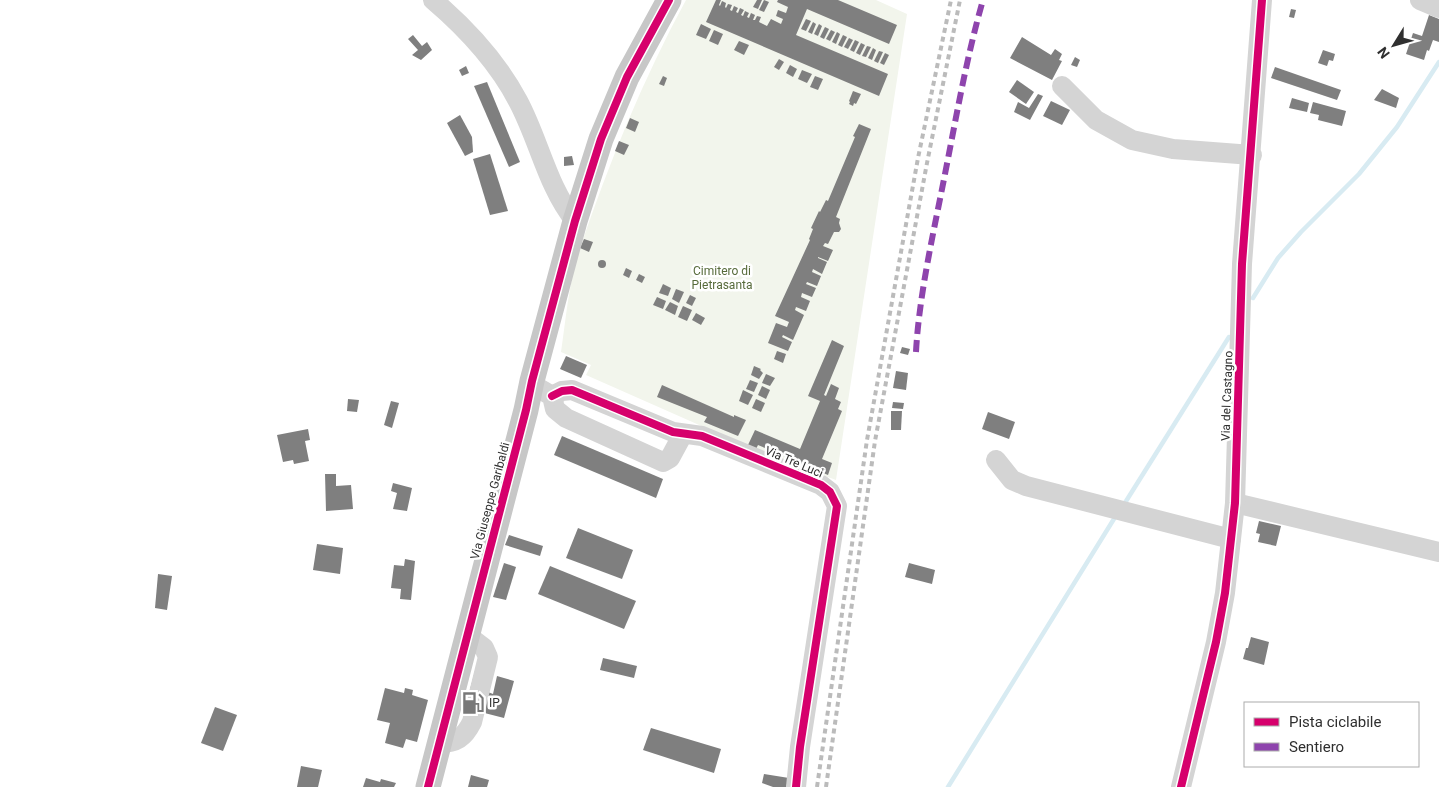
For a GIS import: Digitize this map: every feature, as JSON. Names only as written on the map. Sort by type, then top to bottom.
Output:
[{"type":"main road","name":"Via Giuseppe Garibaldi","points":[[428,787],[575,221],[601,138],[627,77],[669,0]]},
{"type":"street","points":[[433,0],[460,23],[501,72],[519,102],[559,198],[575,221]]},
{"type":"street","name":"Via del Castagno","points":[[1180,787],[1216,642],[1225,593],[1235,503],[1242,264],[1252,155],[1262,0]]},
{"type":"street","points":[[1420,0],[1439,8]]},
{"type":"street","points":[[1062,86],[1096,120],[1132,140],[1173,149],[1252,155]]},
{"type":"street","points":[[532,381],[540,389],[552,396],[556,409],[566,418],[664,462],[670,458],[684,434]]},
{"type":"street","name":"Via Tre Luci","points":[[552,396],[562,391],[572,390],[674,432],[702,436],[821,485],[830,492],[837,506],[800,747],[796,787]]},
{"type":"street","points":[[996,460],[1012,480],[1026,486],[1231,539]]},
{"type":"street","points":[[1235,503],[1439,552]]},
{"type":"green space","name":"Cimitero di Pietrasanta","points":[[686,0],[876,0],[907,14],[836,480],[758,451],[586,375],[591,365],[561,352],[573,273],[591,216],[641,91]]},
{"type":"building","points":[[716,0],[721,0],[720,6],[722,1],[726,3],[726,8],[728,4],[732,5],[730,10],[732,11],[734,6],[738,8],[736,12],[738,13],[740,8],[744,10],[741,15],[743,16],[745,11],[749,13],[747,17],[749,18],[751,13],[755,15],[753,20],[757,16],[761,17],[759,22],[767,26],[771,19],[781,24],[783,19],[776,16],[778,10],[786,13],[788,7],[777,2],[778,0],[838,0],[897,25],[889,44],[807,9],[796,35],[888,74],[879,96],[706,22]]},
{"type":"building","points":[[757,0],[762,0],[758,9],[753,7]]},
{"type":"building","points":[[764,0],[769,2],[764,12],[759,10]]},
{"type":"building","points":[[1291,9],[1296,10],[1294,18],[1289,17]]},
{"type":"building","points":[[1429,15],[1439,19],[1439,42],[1433,40],[1424,60],[1406,54],[1413,33],[1422,36]]},
{"type":"building","points":[[806,19],[811,21],[806,31],[801,29]]},
{"type":"building","points":[[813,22],[816,24],[812,34],[808,32]]},
{"type":"building","points":[[701,24],[711,29],[706,39],[696,35]]},
{"type":"building","points":[[819,24],[822,26],[818,36],[814,34]]},
{"type":"building","points":[[825,27],[829,29],[824,39],[820,37]]},
{"type":"building","points":[[714,30],[723,34],[718,45],[709,41]]},
{"type":"building","points":[[831,30],[835,32],[830,41],[826,39]]},
{"type":"building","points":[[837,32],[840,34],[836,44],[832,42]]},
{"type":"building","points":[[413,35],[422,46],[427,42],[432,50],[421,60],[412,55],[418,50],[408,39]]},
{"type":"building","points":[[843,35],[847,37],[842,47],[838,45]]},
{"type":"building","points":[[1022,37],[1051,55],[1055,49],[1062,54],[1059,60],[1062,61],[1052,80],[1010,58]]},
{"type":"building","points":[[849,38],[853,40],[848,49],[844,47]]},
{"type":"building","points":[[855,40],[859,42],[854,52],[850,50]]},
{"type":"building","points":[[739,41],[749,45],[744,55],[734,50]]},
{"type":"building","points":[[861,43],[865,45],[860,55],[856,53]]},
{"type":"building","points":[[867,46],[871,47],[866,57],[862,56]]},
{"type":"building","points":[[873,48],[876,50],[872,60],[868,58]]},
{"type":"building","points":[[1323,50],[1335,54],[1333,61],[1329,60],[1327,66],[1318,63]]},
{"type":"building","points":[[879,51],[883,52],[878,63],[874,61]]},
{"type":"building","points":[[885,53],[889,55],[884,65],[880,63]]},
{"type":"building","points":[[1075,57],[1080,60],[1077,67],[1071,65]]},
{"type":"building","points":[[779,59],[784,62],[779,70],[774,67]]},
{"type":"building","points":[[790,65],[797,69],[793,77],[786,73]]},
{"type":"building","points":[[466,66],[469,73],[462,76],[459,70]]},
{"type":"building","points":[[1275,67],[1341,90],[1337,100],[1271,78]]},
{"type":"building","points":[[802,70],[812,74],[807,83],[798,79]]},
{"type":"building","points":[[663,76],[667,78],[664,86],[659,84]]},
{"type":"building","points":[[815,76],[823,79],[818,90],[810,87]]},
{"type":"building","points":[[1017,80],[1034,92],[1026,104],[1009,92]]},
{"type":"building","points":[[487,82],[520,162],[509,167],[474,86]]},
{"type":"building","points":[[1382,89],[1399,98],[1396,108],[1374,100]]},
{"type":"building","points":[[853,91],[861,94],[853,106],[849,104],[849,101]]},
{"type":"building","points":[[1038,94],[1043,96],[1030,120],[1014,112],[1018,102],[1029,108]]},
{"type":"building","points":[[1292,98],[1309,103],[1307,112],[1289,108]]},
{"type":"building","points":[[1051,101],[1070,110],[1062,125],[1043,116]]},
{"type":"building","points":[[1313,102],[1346,111],[1342,126],[1318,120],[1319,115],[1310,113]]},
{"type":"building","points":[[460,115],[472,137],[473,152],[465,156],[447,123]]},
{"type":"building","points":[[630,118],[639,122],[635,132],[626,128]]},
{"type":"building","points":[[859,124],[871,129],[836,217],[840,219],[841,229],[839,232],[834,232],[828,244],[825,243],[823,246],[833,250],[828,261],[818,257],[827,262],[822,274],[813,269],[812,272],[821,276],[817,286],[807,282],[806,284],[816,288],[812,297],[802,293],[801,297],[810,301],[806,311],[796,307],[795,310],[804,315],[793,340],[783,335],[782,337],[792,342],[788,351],[768,343],[776,323],[787,327],[789,322],[775,316],[810,240],[813,229],[811,228],[819,211],[826,200],[828,201]]},
{"type":"building","points":[[619,141],[629,145],[624,155],[615,151]]},
{"type":"building","points":[[490,154],[508,211],[490,215],[473,159]]},
{"type":"building","points":[[572,156],[574,165],[564,166],[564,157]]},
{"type":"building","points":[[584,239],[593,242],[589,252],[580,248]]},
{"type":"building","points":[[602,260],[606,264],[602,268],[598,264]]},
{"type":"building","points":[[626,268],[632,271],[629,278],[623,275]]},
{"type":"building","points":[[639,274],[645,277],[642,283],[636,280]]},
{"type":"building","points":[[663,284],[671,288],[668,296],[659,293]]},
{"type":"building","points":[[676,289],[684,292],[679,303],[672,299]]},
{"type":"building","points":[[690,295],[696,298],[692,306],[686,303]]},
{"type":"building","points":[[657,297],[666,301],[663,309],[653,305]]},
{"type":"building","points":[[670,302],[678,306],[675,315],[665,310]]},
{"type":"building","points":[[683,306],[692,310],[687,321],[678,317]]},
{"type":"building","points":[[696,313],[705,318],[701,325],[692,320]]},
{"type":"building","points":[[832,340],[844,346],[824,395],[826,396],[831,384],[839,388],[835,399],[841,402],[838,409],[842,411],[822,459],[832,463],[828,475],[758,445],[756,449],[748,445],[755,430],[800,449],[820,401],[808,396]]},
{"type":"building","points":[[902,347],[910,349],[908,355],[900,353]]},
{"type":"building","points":[[777,351],[786,354],[783,363],[774,359]]},
{"type":"building","points":[[566,356],[587,365],[581,378],[560,369]]},
{"type":"building","points":[[754,366],[761,369],[763,373],[759,379],[751,375]]},
{"type":"building","points":[[896,371],[908,373],[906,390],[893,388]]},
{"type":"building","points":[[766,374],[775,378],[770,386],[762,383]]},
{"type":"building","points":[[750,380],[758,383],[754,392],[746,389]]},
{"type":"building","points":[[662,385],[734,417],[734,415],[746,420],[738,436],[704,422],[707,417],[657,397]]},
{"type":"building","points":[[762,386],[770,390],[766,399],[758,395]]},
{"type":"building","points":[[743,390],[753,395],[748,405],[739,401]]},
{"type":"building","points":[[348,399],[359,400],[357,412],[347,411]]},
{"type":"building","points":[[756,399],[765,403],[761,412],[752,408]]},
{"type":"building","points":[[391,401],[399,403],[392,428],[384,425]]},
{"type":"building","points":[[893,402],[904,403],[903,409],[892,408]]},
{"type":"building","points":[[891,411],[902,411],[901,430],[891,430]]},
{"type":"building","points":[[988,412],[1015,422],[1009,439],[982,429]]},
{"type":"building","points":[[308,429],[310,440],[305,441],[309,461],[294,464],[293,460],[283,462],[277,435]]},
{"type":"building","points":[[562,436],[663,479],[656,498],[554,455]]},
{"type":"building","points":[[325,474],[336,474],[336,486],[351,485],[353,509],[326,511]]},
{"type":"building","points":[[393,483],[412,488],[407,511],[393,509],[397,493],[391,491]]},
{"type":"building","points":[[1259,521],[1281,526],[1276,546],[1258,542],[1260,534],[1256,533]]},
{"type":"building","points":[[578,528],[633,550],[622,579],[566,558]]},
{"type":"building","points":[[509,535],[543,546],[540,556],[505,545]]},
{"type":"building","points":[[317,544],[343,548],[340,574],[313,570]]},
{"type":"building","points":[[405,559],[415,561],[411,600],[400,599],[401,589],[391,588],[394,565],[404,566]]},
{"type":"building","points":[[504,563],[516,567],[506,600],[493,597]]},
{"type":"building","points":[[909,563],[935,570],[932,584],[905,577]]},
{"type":"building","points":[[550,566],[636,601],[624,629],[538,594]]},
{"type":"building","points":[[158,574],[172,576],[167,610],[155,608]]},
{"type":"building","points":[[1251,637],[1269,642],[1264,665],[1243,659]]},
{"type":"building","points":[[603,658],[637,666],[634,678],[600,670]]},
{"type":"building","points":[[475,671],[488,692],[493,694],[497,676],[514,681],[504,718],[465,708]]},
{"type":"building","points":[[385,688],[404,693],[405,688],[413,690],[412,695],[428,700],[417,742],[406,739],[403,748],[385,743],[390,723],[377,720]]},
{"type":"building","points":[[215,707],[237,715],[223,751],[201,743]]},
{"type":"building","points":[[651,728],[721,749],[714,773],[643,750]]},
{"type":"building","points":[[301,766],[322,770],[318,787],[297,787]]},
{"type":"building","points":[[764,774],[789,778],[786,787],[773,787],[762,783]]},
{"type":"building","points":[[471,775],[489,780],[487,787],[468,787]]},
{"type":"building","points":[[366,778],[380,782],[381,779],[396,783],[394,787],[363,787]]},
{"type":"waterway","points":[[1253,298],[1278,258],[1359,174],[1397,127],[1439,62]]},
{"type":"waterway","points":[[1123,506],[1229,337]]},
{"type":"waterway","points":[[948,787],[1117,514]]},
{"type":"railway","points":[[817,787],[867,440],[918,158],[951,0]]},
{"type":"railway","points":[[826,787],[875,441],[927,163],[960,0]]},
{"type":"marked path","points":[[916,352],[923,287],[931,244],[966,67],[983,0]]},
{"type":"cycle path","points":[[428,787],[575,221],[601,139],[627,77],[669,0]]},
{"type":"cycle path","points":[[1181,787],[1216,642],[1225,593],[1235,503],[1242,264],[1262,0]]},
{"type":"cycle path","points":[[552,396],[562,391],[572,390],[673,432],[702,436],[821,485],[830,492],[837,506],[800,747],[796,787]]},
{"type":"place","name":"IP","points":[[473,703]]}]
